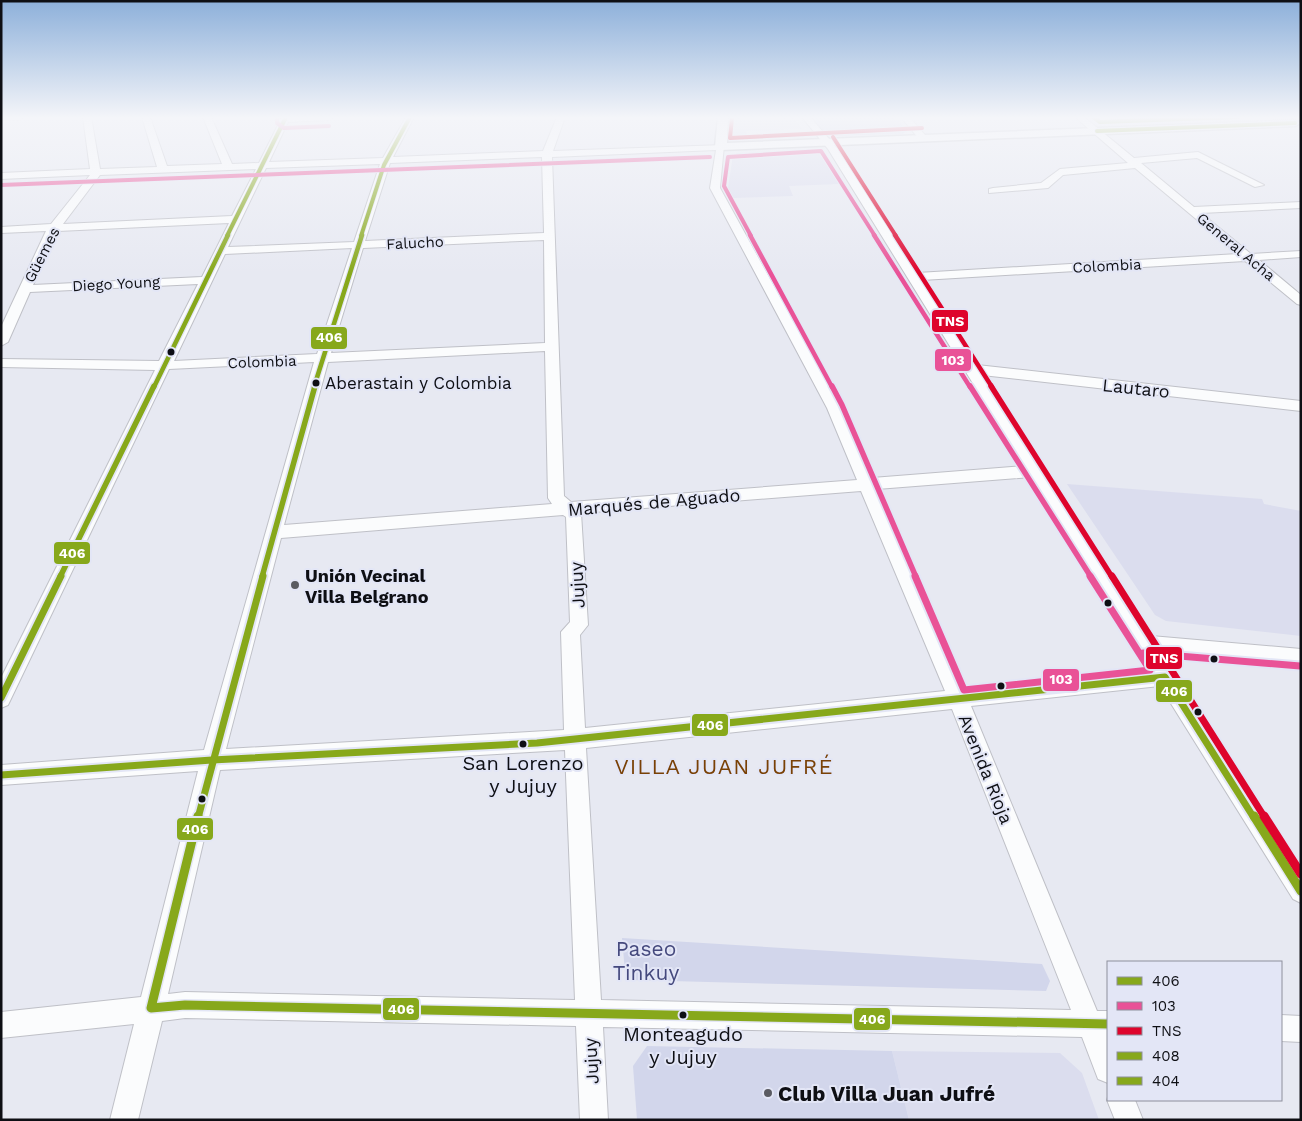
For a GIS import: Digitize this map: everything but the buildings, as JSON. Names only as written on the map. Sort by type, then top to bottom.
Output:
[{"type":"street","points":[[1,176],[155,169]]},
{"type":"street","points":[[1,698],[262,169]]},
{"type":"street","points":[[124,1120],[212,760],[273,532],[322,359],[384,169]]},
{"type":"street","name":"Jujuy","points":[[547,169],[556,498],[574,515],[579,625],[570,632],[594,1120]]},
{"type":"street","name":"Avenida Rioja","points":[[718,169],[715,188],[834,408],[868,484],[958,699],[1099,1024],[1107,1064]]},
{"type":"street","points":[[844,169],[1301,891]]},
{"type":"street","points":[[993,191],[1044,186],[1060,172],[1082,169]]},
{"type":"street","name":"General Acha","points":[[1143,169],[1301,301]]},
{"type":"street","points":[[1227,169],[1259,185]]},
{"type":"street","name":"Güemes","points":[[1,342],[56,226],[95,172]]},
{"type":"street","points":[[1192,210],[1301,205]]},
{"type":"street","points":[[1,230],[237,218]]},
{"type":"street","name":"Falucho","points":[[221,251],[549,236]]},
{"type":"street","name":"Colombia","points":[[913,276],[1301,254]]},
{"type":"street","name":"Diego Young","points":[[25,289],[207,280]]},
{"type":"street","name":"Colombia","points":[[1,362],[164,366],[552,347]]},
{"type":"street","name":"Lautaro","points":[[971,369],[1301,406]]},
{"type":"street","name":"Marqués de Aguado","points":[[273,532],[1036,470]]},
{"type":"street","points":[[1144,644],[1301,657]]},
{"type":"street","points":[[1,775],[212,760],[576,739],[1165,677]]},
{"type":"street","points":[[1,1025],[185,1005],[1099,1024]]},
{"type":"street","points":[[1282,1028],[1301,1028]]},
{"type":"street","points":[[1121,1101],[1129,1120]]},
{"type":"shaded area","points":[[731,169],[830,169],[839,184],[789,186],[793,196],[733,198],[728,188]]},
{"type":"shaded area","points":[[1067,484],[1262,499],[1264,504],[1301,511],[1301,636],[1166,621],[1155,615]]},
{"type":"shaded area","points":[[892,1051],[1060,1053],[1082,1073],[1099,1120],[909,1120]]},
{"type":"green space","name":"Paseo Tinkuy","points":[[622,938],[1042,964],[1050,981],[1046,991],[633,980],[625,972]]},
{"type":"green space","name":"Club Villa Juan Jufré","points":[[647,1046],[892,1051],[909,1120],[637,1120],[633,1066]]},
{"type":"transit line","name":"406","points":[[1,698],[260,169]]},
{"type":"transit line","name":"406","points":[[383,169],[322,359],[212,760],[151,1008],[185,1005],[1107,1024]]},
{"type":"transit line","name":"103","points":[[1,185],[398,169]]},
{"type":"transit line","name":"103","points":[[726,169],[724,186],[842,405],[964,690],[1150,670],[833,169]]},
{"type":"transit line","name":"TNS","points":[[854,169],[1301,874]]},
{"type":"transit line","name":"103","points":[[1143,653],[1300,666]]},
{"type":"transit line","name":"406","points":[[1,775],[212,760],[537,743],[1165,677],[1301,891]]},
{"type":"place","name":"Aberastain y Colombia","points":[[316,383]]},
{"type":"place","name":"Unión Vecinal Villa Belgrano","points":[[295,585]]},
{"type":"place","name":"San Lorenzo y Jujuy","points":[[523,744]]},
{"type":"place","name":"Monteagudo y Jujuy","points":[[683,1015]]},
{"type":"place","name":"Club Villa Juan Jufré","points":[[768,1093]]},
{"type":"district","name":"VILLA JUAN JUFRÉ","points":[[724,766]]}]
